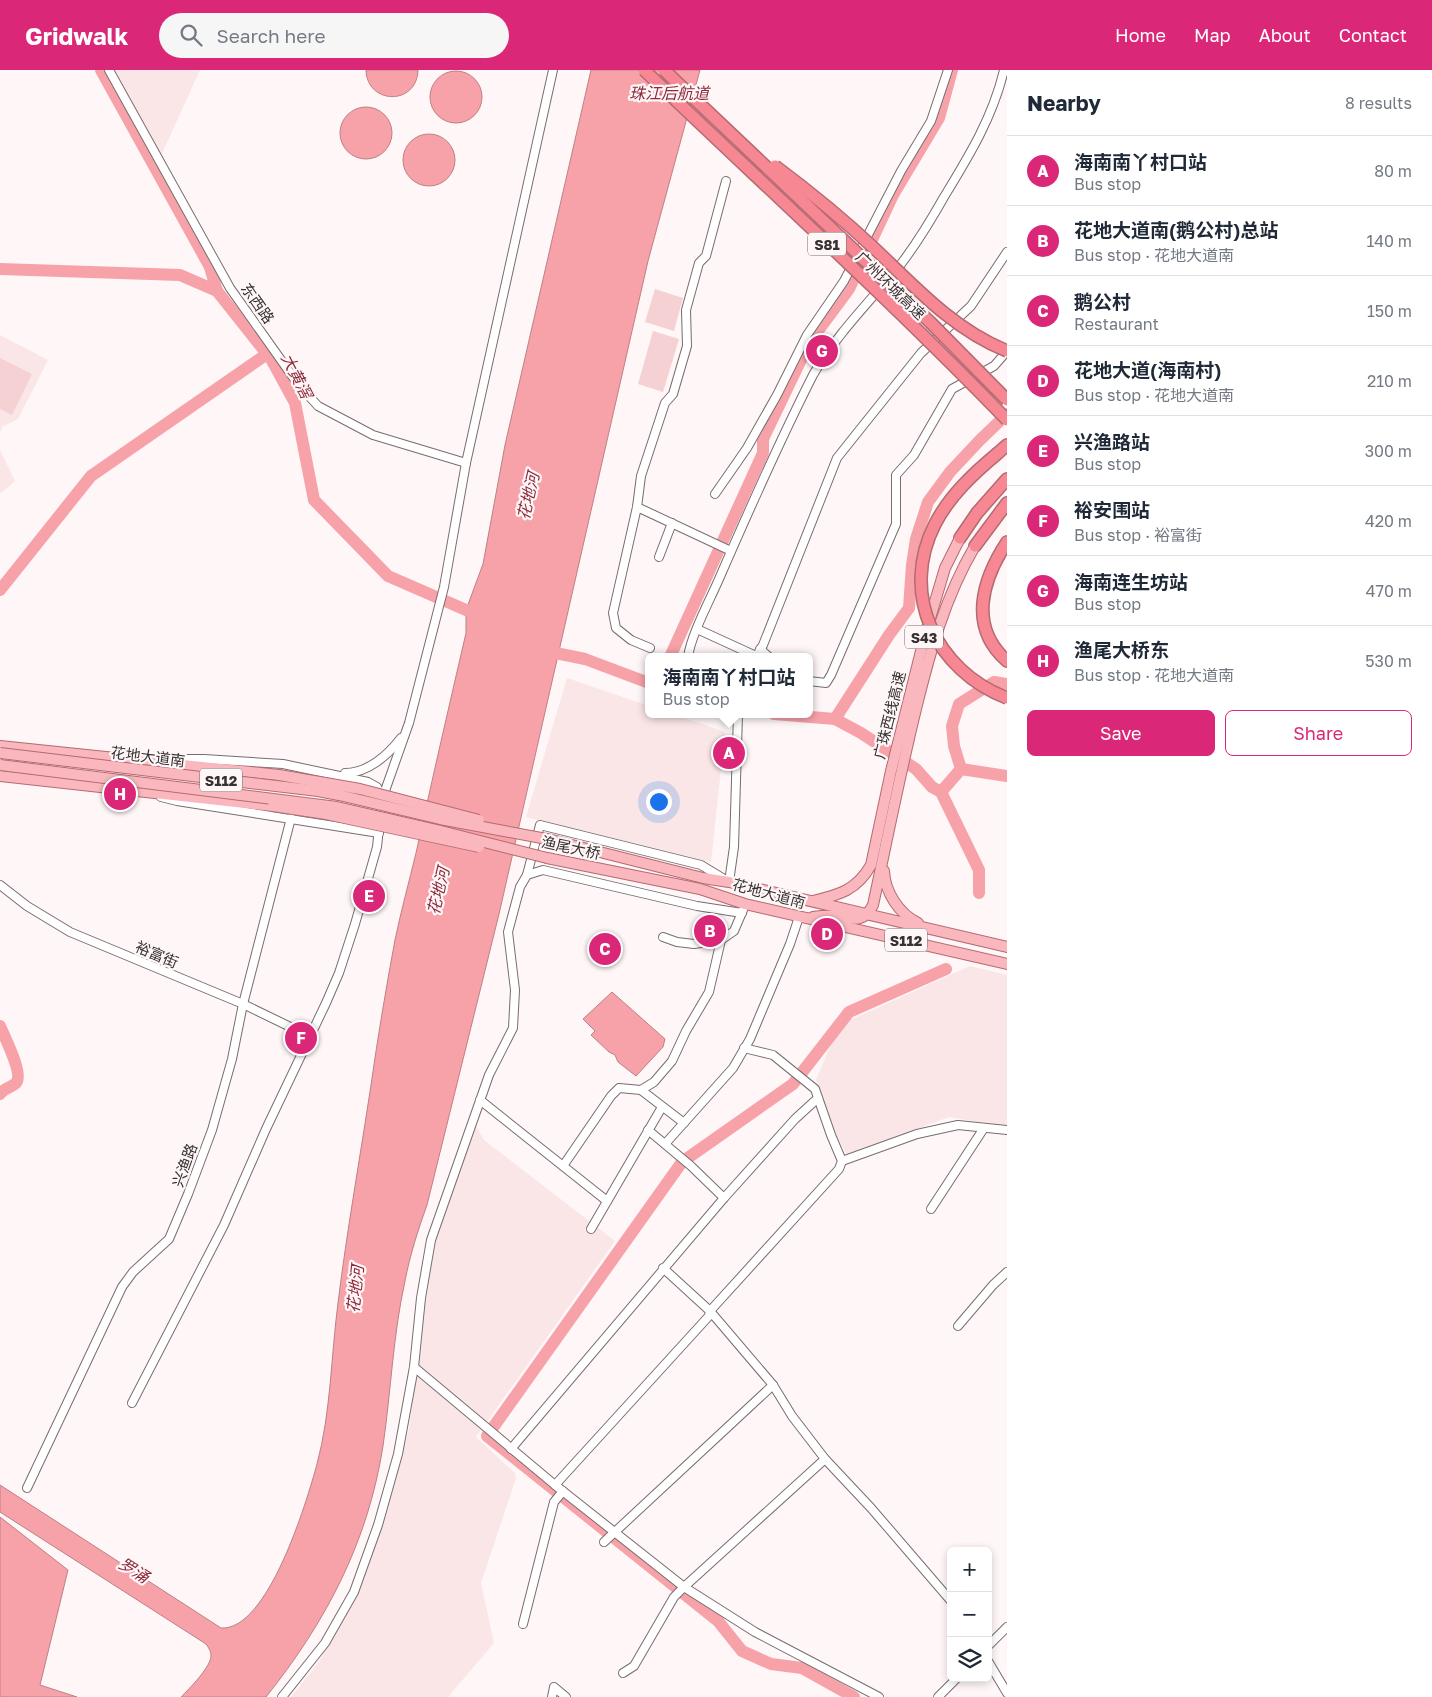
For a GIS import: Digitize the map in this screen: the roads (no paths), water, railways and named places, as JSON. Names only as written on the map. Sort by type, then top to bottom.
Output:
[{"type":"highway","name":"广州环城高速","points":[[644,70],[961,372],[1007,420]]},
{"type":"highway","name":"广州环城高速","points":[[664,70],[941,333],[1007,400]]},
{"type":"highway","points":[[721,123],[744,144],[821,201],[947,316],[978,338],[1007,351]]},
{"type":"highway","points":[[941,333],[1007,391]]},
{"type":"highway","points":[[961,372],[1007,426]]},
{"type":"highway","points":[[1003,449],[979,469],[956,493],[938,519],[927,542],[921,587],[929,623],[946,654],[970,678],[987,689],[1007,698]]},
{"type":"highway","name":"广珠西线高速","points":[[960,538],[977,513],[1007,479]]},
{"type":"highway","name":"广珠西线高速","points":[[975,546],[1007,503]]},
{"type":"highway","points":[[1007,542],[989,577],[982,609],[984,625],[988,636],[998,652],[1007,661]]},
{"type":"main road","name":"广珠西线高速","points":[[896,773],[933,603],[945,568],[960,538]]},
{"type":"main road","name":"广珠西线高速","points":[[903,742],[944,610],[975,546]]},
{"type":"main road","name":"花地大道南","points":[[0,746],[141,761]]},
{"type":"main road","name":"花地大道南","points":[[0,754],[339,795],[440,818],[552,840],[703,878],[729,882],[1007,947]]},
{"type":"main road","points":[[141,761],[319,781],[379,794],[552,840]]},
{"type":"main road","name":"花地大道南","points":[[0,765],[317,803],[437,830]]},
{"type":"main road","name":"S43","points":[[867,914],[874,906],[884,858],[896,773]]},
{"type":"main road","name":"S43","points":[[810,901],[838,894],[856,886],[864,877],[871,865],[896,773]]},
{"type":"main road","points":[[0,776],[273,806],[326,814],[445,840],[547,858]]},
{"type":"main road","name":"渔尾大桥","points":[[437,830],[547,858],[700,889]]},
{"type":"main road","points":[[884,858],[884,881],[899,909],[914,922],[930,929]]},
{"type":"main road","name":"花地大道南","points":[[700,889],[744,909],[802,917],[1007,964]]},
{"type":"main road","points":[[802,917],[814,913],[810,901]]},
{"type":"main road","points":[[802,917],[832,915],[852,919],[860,918],[867,914]]},
{"type":"street","name":"东西路","points":[[109,70],[230,288],[298,384],[318,406],[373,435],[466,462]]},
{"type":"street","points":[[132,1403],[224,1225],[266,1129],[330,995],[348,947],[373,861],[383,801],[409,723],[444,588],[466,462],[553,70]]},
{"type":"street","points":[[714,494],[747,448],[777,395],[806,335],[844,281],[901,171],[931,121],[948,70]]},
{"type":"street","points":[[689,653],[725,547],[820,361],[901,264],[919,238],[964,164],[989,118],[996,101],[1004,70]]},
{"type":"street","points":[[650,648],[631,640],[616,628],[613,613],[637,507],[641,476],[665,403],[673,394],[687,346],[686,310],[699,263],[706,256],[726,181]]},
{"type":"street","points":[[757,653],[837,458],[921,353],[971,306],[1007,252]]},
{"type":"street","points":[[813,681],[826,683],[832,675],[896,524],[896,475],[914,455],[952,389],[994,366],[1007,351]]},
{"type":"street","points":[[637,507],[725,547]]},
{"type":"street","points":[[659,557],[672,523]]},
{"type":"street","points":[[697,630],[754,653]]},
{"type":"street","points":[[282,1697],[325,1642],[354,1592],[378,1525],[398,1454],[414,1367],[421,1298],[431,1240],[489,1075],[513,1028],[515,990],[508,932],[520,887],[527,875],[540,825],[701,865],[729,882],[734,848],[738,718]]},
{"type":"street","points":[[333,774],[351,773],[371,766],[396,744],[409,723]]},
{"type":"street","name":"花地大道南","points":[[141,761],[177,758],[283,764],[373,784],[380,792],[383,801]]},
{"type":"street","points":[[138,792],[178,801],[379,833]]},
{"type":"street","name":"兴渔路","points":[[27,1488],[122,1287],[133,1272],[166,1243],[175,1227],[212,1130],[232,1059],[243,1004],[291,818]]},
{"type":"street","points":[[527,875],[543,870],[696,906],[744,909],[734,931],[721,940],[694,944],[678,942],[663,937]]},
{"type":"street","name":"裕富街","points":[[0,885],[27,906],[70,932],[243,1004],[311,1037]]},
{"type":"street","points":[[665,1144],[733,1068],[744,1048],[802,917]]},
{"type":"street","points":[[641,1090],[654,1082],[672,1061],[686,1031],[709,992],[721,940]]},
{"type":"street","points":[[555,1485],[709,1316],[710,1311],[839,1169],[842,1161],[830,1135],[815,1089],[773,1055],[744,1048]]},
{"type":"street","points":[[563,1166],[619,1088],[641,1090],[684,1123]]},
{"type":"street","points":[[511,1449],[724,1198],[795,1119],[818,1098]]},
{"type":"street","points":[[480,1100],[607,1202]]},
{"type":"street","points":[[591,1229],[662,1107]]},
{"type":"street","points":[[842,1161],[917,1134],[958,1125],[1007,1130]]},
{"type":"street","points":[[931,1209],[984,1128]]},
{"type":"street","points":[[648,1130],[691,1166],[724,1198]]},
{"type":"street","points":[[664,1268],[710,1311],[772,1385],[792,1416],[825,1459],[871,1508],[947,1597]]},
{"type":"street","points":[[958,1326],[993,1285],[1007,1272]]},
{"type":"street","points":[[414,1367],[555,1485],[684,1587],[755,1632],[879,1697]]},
{"type":"street","points":[[604,1542],[772,1385]]},
{"type":"street","points":[[623,1673],[634,1666],[674,1597],[825,1459]]},
{"type":"street","points":[[523,1624],[554,1502],[563,1491]]},
{"type":"street","points":[[992,1642],[1007,1627]]},
{"type":"street","points":[[992,1668],[1007,1693]]},
{"type":"street","points":[[938,1697],[953,1682]]},
{"type":"street","points":[[552,1697],[554,1687],[566,1697]]},
{"type":"water","points":[[366,70],[418,70],[416,82],[410,90],[392,97],[374,90],[368,82]]},
{"type":"water","points":[[591,70],[700,70],[648,261],[499,914],[427,1205],[407,1271],[398,1322],[383,1446],[376,1481],[367,1515],[341,1579],[307,1640],[288,1669],[266,1697],[181,1697],[208,1665],[211,1655],[206,1644],[0,1512],[0,1485],[221,1628],[238,1623],[254,1609],[269,1587],[295,1533],[322,1444],[345,1248],[395,940],[466,633],[466,610],[483,564],[505,445]]},
{"type":"water","points":[[451,71],[461,71],[475,78],[482,92],[482,102],[475,116],[461,123],[451,123],[441,119],[434,112],[430,102],[430,92],[434,82],[441,75]]},
{"type":"water","points":[[361,107],[371,107],[385,114],[392,128],[392,138],[385,152],[371,159],[361,159],[351,155],[344,148],[340,138],[340,128],[344,118],[351,111]]},
{"type":"water","points":[[424,134],[434,134],[448,141],[455,155],[455,165],[448,179],[434,186],[424,186],[414,182],[407,175],[403,165],[403,155],[407,145],[414,138]]},
{"type":"water","points":[[612,992],[665,1039],[663,1047],[636,1076],[618,1062],[615,1055],[609,1052],[591,1035],[595,1031],[583,1019]]},
{"type":"water","points":[[0,1517],[68,1570],[40,1685],[77,1697],[0,1697]]},
{"type":"waterway","points":[[101,70],[210,267],[217,291]]},
{"type":"waterway","points":[[672,653],[763,453],[763,439],[809,343],[849,289],[893,195],[939,118],[952,70]]},
{"type":"waterway","name":"大黄滘","points":[[0,269],[180,275],[217,291],[271,359],[295,403],[314,500],[388,576],[466,610],[483,613]]},
{"type":"waterway","points":[[0,590],[91,476],[267,354]]},
{"type":"waterway","points":[[835,719],[889,635],[909,608],[916,539],[928,502],[950,472],[1007,414]]},
{"type":"waterway","points":[[541,650],[585,659],[645,682]]},
{"type":"waterway","points":[[941,792],[961,769],[954,746],[952,726],[959,704],[994,682],[1007,684]]},
{"type":"waterway","points":[[813,717],[835,719],[861,733],[916,769],[932,787],[941,792],[979,870],[979,893]]},
{"type":"waterway","points":[[961,769],[1007,776]]},
{"type":"waterway","points":[[854,1697],[802,1668],[771,1664],[742,1651],[718,1621],[487,1436],[682,1162],[793,1084],[849,1012],[946,969]]},
{"type":"waterway","points":[[0,1026],[16,1064],[18,1078],[16,1083],[3,1090],[0,1094]]},
{"type":"place","name":"海南连生坊站","points":[[822,351]]},
{"type":"place","name":"海南南丫村口站","points":[[729,753]]},
{"type":"place","name":"渔尾大桥东","points":[[120,794]]},
{"type":"place","name":"兴渔路站","points":[[369,896]]},
{"type":"place","name":"花地大道南(鹅公村)总站","points":[[710,931]]},
{"type":"place","name":"花地大道(海南村)","points":[[827,934]]},
{"type":"place","name":"鹅公村","points":[[605,949]]},
{"type":"place","name":"裕安围站","points":[[301,1038]]},
{"type":"water label","name":"珠江后航道","points":[[669,93]]},
{"type":"water label","name":"花地河","points":[[528,496]]},
{"type":"water label","name":"花地河","points":[[438,891]]},
{"type":"water label","name":"花地河","points":[[355,1289]]},
{"type":"water label","name":"罗涌","points":[[134,1570]]}]
